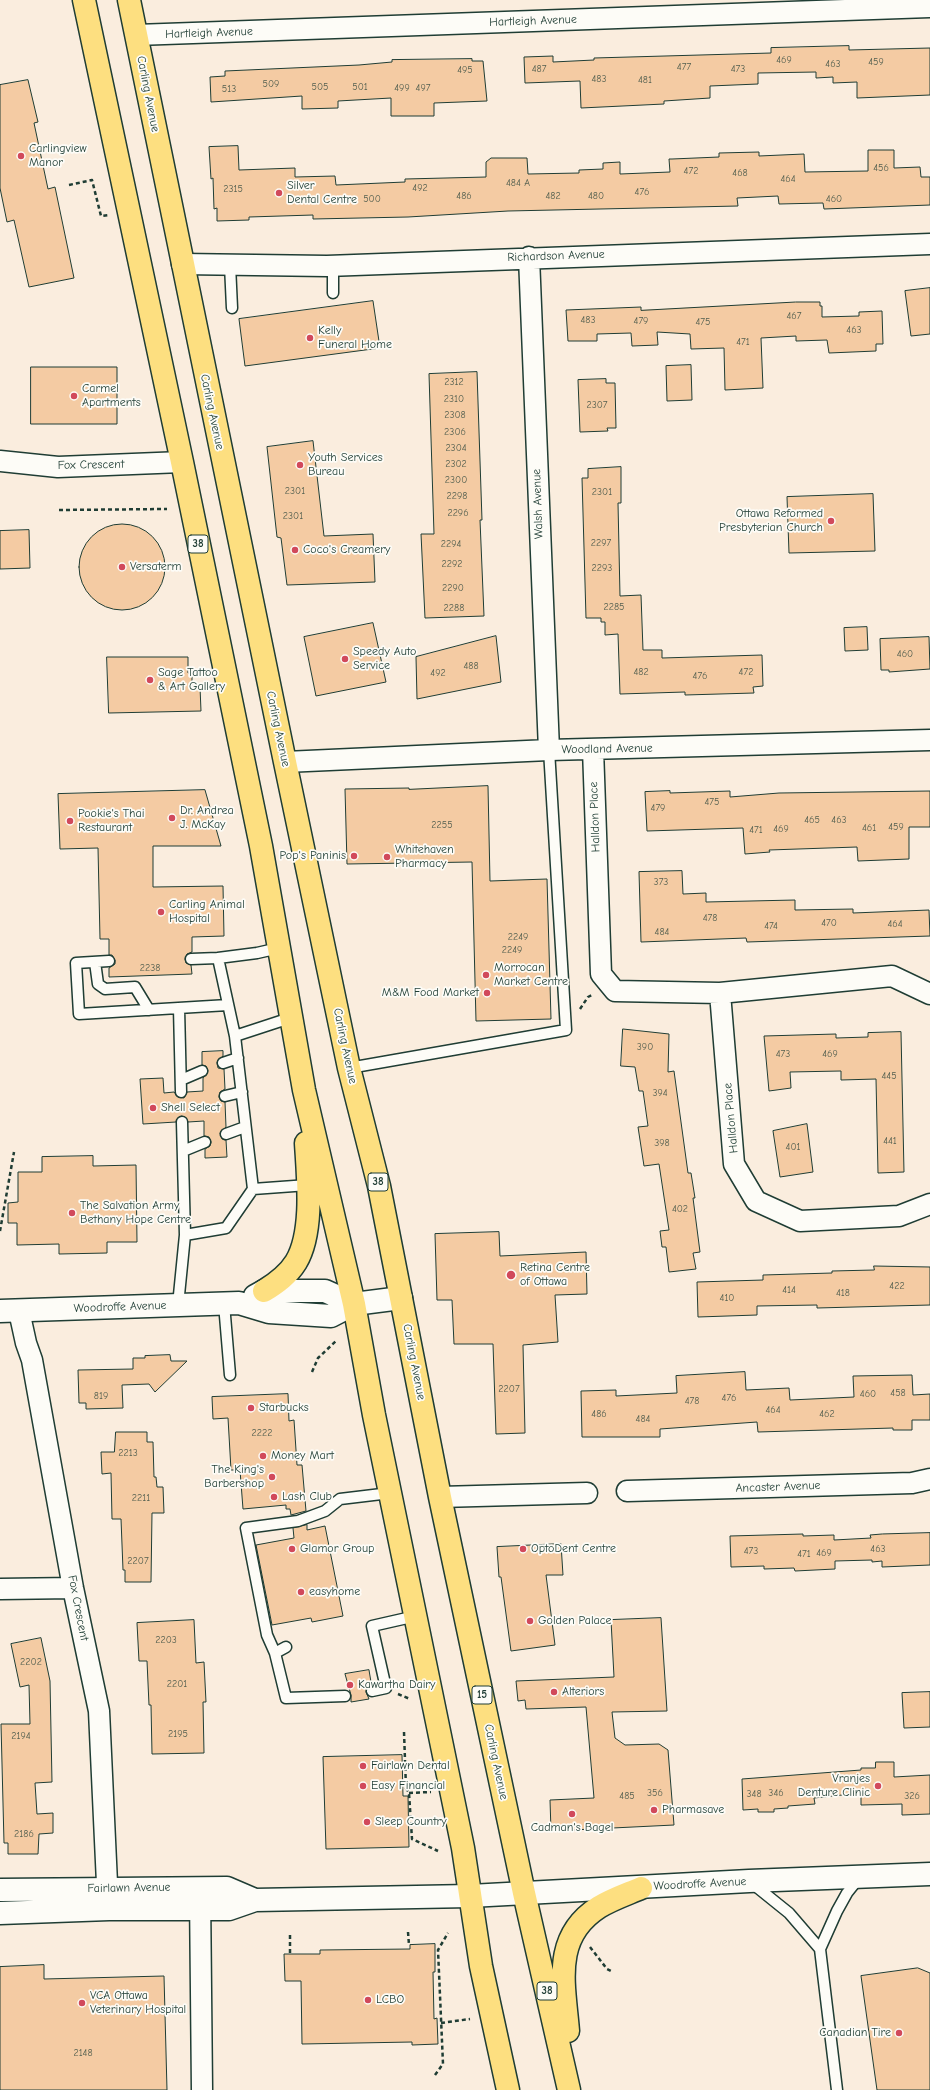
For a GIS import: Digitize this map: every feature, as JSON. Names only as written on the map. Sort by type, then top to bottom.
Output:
[{"type":"main road","name":"38","points":[[84,0],[182,462],[261,846],[290,1018],[304,1090],[354,1304]]},
{"type":"main road","name":"Carling Avenue","points":[[128,0],[285,762],[350,1068],[379,1186],[440,1497],[524,1893],[569,2090]]},
{"type":"main road","points":[[264,1291],[279,1282],[296,1261],[301,1250],[307,1217],[308,1185],[304,1090]]},
{"type":"main road","name":"Woodroffe Avenue","points":[[232,1303],[264,1291],[325,1291],[354,1304]]},
{"type":"main road","points":[[401,1298],[354,1304],[390,1493],[464,1848],[481,1966],[508,2090]]},
{"type":"main road","name":"Woodroffe Avenue","points":[[9,1311],[232,1303],[269,1312],[330,1316],[354,1304]]},
{"type":"main road","name":"Woodroffe Avenue","points":[[470,1896],[749,1881],[930,1874]]},
{"type":"main road","name":"Fairlawn Avenue","points":[[0,1890],[200,1887],[227,1888],[255,1900]]},
{"type":"main road","points":[[573,2090],[563,1975],[566,1948],[571,1934],[585,1917],[600,1906],[641,1888]]},
{"type":"main road","name":"Fairlawn Avenue","points":[[0,1913],[109,1909],[229,1909],[255,1900],[470,1896]]},
{"type":"street","name":"Hartleigh Avenue","points":[[136,35],[930,7]]},
{"type":"street","name":"Richardson Avenue","points":[[182,264],[333,265],[930,244]]},
{"type":"street","name":"Walsh Avenue","points":[[529,257],[549,750]]},
{"type":"street","name":"Fox Crescent","points":[[0,461],[58,467],[182,462]]},
{"type":"street","name":"Woodland Avenue","points":[[285,762],[549,750],[930,740]]},
{"type":"street","name":"Halldon Place","points":[[592,749],[601,974],[610,985]]},
{"type":"street","points":[[610,985],[615,991],[720,993],[892,976],[930,994]]},
{"type":"street","name":"Halldon Place","points":[[720,993],[734,1164],[756,1201],[800,1221],[899,1216],[930,1204]]},
{"type":"street","name":"Fox Crescent","points":[[9,1311],[26,1343],[32,1360],[73,1588],[99,1711],[106,1888],[109,1909]]},
{"type":"street","name":"Ancaster Avenue","points":[[626,1491],[912,1483],[930,1479]]},
{"type":"street","points":[[440,1497],[587,1493]]},
{"type":"street","points":[[0,1589],[73,1588]]},
{"type":"street","points":[[200,1887],[202,2090]]},
{"type":"lane","points":[[230,265],[232,308]]},
{"type":"lane","points":[[333,265],[333,293]]},
{"type":"lane","points":[[350,1068],[566,1030],[549,750]]},
{"type":"lane","points":[[192,959],[218,958],[257,953],[279,948]]},
{"type":"lane","points":[[185,1235],[226,1228],[252,1189],[235,1036],[218,958]]},
{"type":"lane","points":[[95,962],[98,984],[105,989],[135,987],[150,1010]]},
{"type":"lane","points":[[109,962],[76,963],[79,1014],[228,1005]]},
{"type":"lane","points":[[179,1008],[181,1092]]},
{"type":"lane","points":[[235,1036],[290,1018]]},
{"type":"lane","points":[[223,1063],[238,1058]]},
{"type":"lane","points":[[181,1080],[202,1071]]},
{"type":"lane","points":[[225,1096],[242,1092]]},
{"type":"lane","points":[[178,1305],[185,1235],[182,1122]]},
{"type":"lane","points":[[226,1134],[245,1127]]},
{"type":"lane","points":[[183,1151],[205,1142]]},
{"type":"lane","points":[[252,1189],[308,1185]]},
{"type":"lane","points":[[230,1375],[232,1303]]},
{"type":"lane","points":[[345,1696],[286,1698],[275,1653],[267,1635],[246,1528],[298,1521],[325,1510],[340,1499],[390,1493]]},
{"type":"lane","points":[[372,1691],[386,1688],[372,1626],[416,1616]]},
{"type":"lane","points":[[275,1653],[286,1647]]},
{"type":"lane","points":[[837,2090],[820,1949],[836,1911],[847,1893],[860,1877]]},
{"type":"lane","points":[[749,1881],[789,1913],[820,1949]]},
{"type":"path","points":[[69,185],[92,180],[101,216],[110,215]]},
{"type":"path","points":[[59,510],[167,509]]},
{"type":"path","points":[[566,1030],[588,997],[610,985]]},
{"type":"path","points":[[0,1231],[14,1152]]},
{"type":"path","points":[[312,1372],[318,1358],[336,1341]]},
{"type":"path","points":[[404,1732],[406,1788],[409,1793],[412,1839],[438,1851]]},
{"type":"path","points":[[409,1793],[432,1792]]},
{"type":"path","points":[[290,1932],[290,1952]]},
{"type":"path","points":[[408,1932],[409,1944]]},
{"type":"path","points":[[435,2075],[443,2064],[438,1950],[448,1933]]},
{"type":"path","points":[[588,1946],[593,1949],[607,1969],[613,1972]]},
{"type":"path","points":[[442,2023],[470,2019]]},
{"type":"building","points":[[849,46],[849,50],[930,48],[930,95],[857,98],[857,82],[833,83],[833,77],[816,78],[816,72],[758,73],[758,84],[710,86],[710,98],[664,101],[664,104],[581,108],[580,81],[525,83],[524,57],[553,56],[553,62],[594,60],[594,58],[771,53],[771,48]]},
{"type":"building","points":[[472,59],[472,61],[483,61],[487,101],[434,103],[434,116],[391,116],[391,98],[338,101],[338,108],[302,109],[302,96],[211,102],[210,77],[225,76],[225,71],[359,65],[392,62],[392,60]]},
{"type":"building","name":"Carlingview Manor","points":[[28,80],[38,122],[34,123],[48,189],[55,187],[74,278],[29,287],[14,220],[7,222],[0,188],[0,85]]},
{"type":"building","points":[[238,146],[239,170],[295,168],[295,177],[335,176],[336,185],[405,182],[405,179],[486,177],[486,162],[491,158],[527,158],[528,174],[579,173],[579,170],[603,169],[603,163],[620,162],[620,174],[670,172],[669,159],[719,157],[719,153],[759,152],[759,156],[804,154],[805,172],[868,171],[868,150],[894,150],[894,168],[920,167],[921,177],[930,177],[930,205],[824,209],[823,203],[779,204],[778,196],[737,198],[738,206],[508,211],[408,217],[313,219],[313,215],[249,217],[249,220],[217,221],[217,208],[214,209],[213,178],[211,179],[209,147]]},
{"type":"building","points":[[930,288],[930,334],[911,336],[905,291]]},
{"type":"building","name":"Kelly Funeral Home","points":[[373,301],[380,348],[245,366],[239,319]]},
{"type":"building","points":[[820,302],[820,306],[822,306],[822,317],[859,316],[859,312],[882,311],[883,344],[876,344],[876,351],[829,353],[827,340],[796,341],[796,336],[761,338],[763,388],[725,390],[724,348],[691,349],[690,334],[657,332],[658,345],[632,346],[631,333],[597,334],[597,341],[568,341],[566,310],[641,307],[641,310]]},
{"type":"building","points":[[691,365],[692,400],[667,401],[666,366]]},
{"type":"building","name":"Carmel Apartments","points":[[31,367],[117,367],[117,424],[31,424]]},
{"type":"building","points":[[477,372],[482,520],[480,520],[484,616],[425,618],[421,534],[434,534],[429,374]]},
{"type":"building","points":[[606,379],[606,383],[615,383],[616,428],[607,428],[608,431],[580,432],[578,380]]},
{"type":"building","points":[[313,441],[324,536],[373,534],[375,582],[287,585],[281,538],[277,537],[267,447]]},
{"type":"building","points":[[621,467],[621,503],[618,503],[620,596],[641,595],[643,650],[662,650],[662,658],[762,655],[763,686],[753,687],[754,693],[685,695],[685,692],[620,694],[618,634],[605,635],[605,622],[601,622],[601,618],[586,618],[582,478],[588,478],[588,469]]},
{"type":"building","name":"Ottawa Reformed Presbyterian Church","points":[[873,494],[875,551],[789,553],[787,497]]},
{"type":"building","name":"Versaterm","points":[[122,524],[138,528],[152,537],[161,551],[165,567],[161,583],[152,597],[138,606],[122,610],[106,606],[92,597],[83,583],[79,567],[83,551],[92,537],[106,528]]},
{"type":"building","points":[[29,530],[30,568],[0,569],[0,531]]},
{"type":"building","name":"Speedy Auto Service","points":[[373,623],[386,682],[316,696],[304,637]]},
{"type":"building","points":[[867,627],[868,650],[845,651],[844,628]]},
{"type":"building","points":[[496,636],[501,682],[417,699],[416,657]]},
{"type":"building","points":[[929,637],[930,669],[889,672],[889,670],[881,670],[880,639]]},
{"type":"building","name":"Sage Tattoo & Art Gallery","points":[[107,657],[188,657],[188,673],[192,673],[192,687],[200,687],[201,711],[109,713]]},
{"type":"building","points":[[488,786],[490,881],[547,879],[551,1019],[476,1021],[472,862],[347,864],[345,789],[409,789]]},
{"type":"building","points":[[205,790],[221,846],[153,846],[153,887],[223,886],[224,936],[192,937],[192,952],[187,954],[185,959],[186,963],[191,965],[192,974],[109,977],[109,968],[115,964],[115,960],[112,955],[109,955],[109,939],[100,939],[98,848],[60,849],[58,794]]},
{"type":"building","points":[[670,791],[670,793],[730,791],[730,797],[779,793],[930,791],[930,827],[909,827],[909,859],[858,861],[857,847],[769,850],[770,852],[745,854],[743,828],[647,831],[645,792]]},
{"type":"building","points":[[682,871],[683,894],[706,893],[706,902],[795,900],[795,910],[853,909],[853,913],[929,910],[930,936],[747,942],[746,938],[641,942],[639,872]]},
{"type":"building","points":[[623,1029],[669,1034],[668,1072],[674,1071],[688,1173],[691,1173],[695,1198],[693,1198],[700,1252],[693,1253],[696,1269],[669,1272],[666,1247],[662,1247],[660,1231],[669,1230],[659,1164],[644,1166],[638,1127],[648,1126],[643,1091],[639,1091],[635,1067],[621,1066]]},
{"type":"building","points":[[901,1032],[904,1172],[878,1173],[876,1079],[841,1080],[841,1071],[790,1072],[791,1088],[769,1091],[764,1036],[836,1034],[836,1038],[868,1037],[868,1033]]},
{"type":"building","points":[[223,1051],[223,1056],[217,1062],[218,1068],[224,1069],[225,1089],[220,1092],[219,1097],[221,1101],[225,1102],[226,1127],[220,1133],[222,1139],[226,1140],[227,1157],[205,1158],[205,1149],[210,1146],[211,1142],[209,1137],[204,1136],[204,1121],[188,1122],[185,1117],[181,1116],[176,1122],[143,1124],[140,1079],[163,1078],[164,1093],[174,1092],[178,1097],[184,1098],[187,1092],[203,1091],[203,1078],[208,1071],[206,1066],[202,1065],[202,1052]]},
{"type":"building","points":[[807,1124],[813,1172],[780,1177],[773,1131]]},
{"type":"building","name":"The Salvation Army Bethany Hope Centre","points":[[93,1156],[93,1166],[136,1165],[137,1242],[107,1242],[107,1253],[59,1254],[59,1244],[17,1245],[17,1223],[8,1223],[8,1203],[18,1202],[18,1172],[42,1172],[42,1157]]},
{"type":"building","points":[[499,1232],[500,1256],[586,1252],[587,1294],[555,1295],[558,1342],[523,1345],[525,1433],[496,1434],[493,1344],[454,1344],[452,1300],[437,1300],[435,1234]]},
{"type":"building","points":[[874,1266],[930,1267],[930,1305],[817,1308],[817,1305],[757,1306],[757,1315],[698,1317],[697,1282],[763,1280],[763,1275],[874,1270]]},
{"type":"building","points":[[170,1355],[171,1361],[187,1361],[155,1392],[149,1384],[122,1385],[123,1408],[86,1409],[86,1403],[79,1403],[78,1370],[133,1369],[133,1358]]},
{"type":"building","points":[[745,1372],[746,1390],[789,1388],[790,1400],[854,1397],[853,1376],[912,1375],[913,1395],[930,1394],[930,1420],[912,1420],[912,1430],[893,1430],[893,1428],[758,1432],[757,1422],[660,1429],[660,1437],[582,1437],[581,1391],[616,1390],[616,1396],[677,1393],[676,1376]]},
{"type":"building","points":[[288,1394],[289,1421],[294,1420],[297,1465],[302,1465],[306,1511],[291,1515],[290,1509],[286,1509],[286,1505],[243,1509],[240,1470],[231,1470],[228,1418],[213,1419],[212,1397]]},
{"type":"building","points":[[116,1432],[147,1432],[147,1442],[153,1442],[154,1477],[156,1477],[157,1487],[163,1487],[164,1513],[152,1513],[151,1582],[125,1582],[125,1570],[123,1570],[121,1519],[112,1519],[111,1473],[102,1474],[101,1452],[114,1452]]},
{"type":"building","name":"easyhome","points":[[307,1525],[307,1530],[325,1526],[343,1616],[312,1622],[311,1618],[272,1625],[256,1545],[294,1538],[293,1528]]},
{"type":"building","points":[[930,1533],[930,1565],[882,1567],[882,1561],[872,1562],[872,1560],[835,1561],[835,1569],[795,1571],[794,1568],[764,1569],[764,1566],[731,1567],[730,1536],[803,1534],[803,1536],[834,1535],[834,1540],[871,1538],[870,1535],[882,1534]]},
{"type":"building","points":[[561,1544],[563,1575],[546,1575],[555,1645],[511,1651],[501,1577],[499,1577],[497,1547]]},
{"type":"building","points":[[661,1618],[667,1711],[612,1712],[615,1738],[625,1745],[659,1744],[668,1750],[674,1825],[551,1831],[550,1800],[594,1798],[586,1707],[526,1709],[525,1700],[518,1701],[516,1681],[614,1677],[611,1620]]},
{"type":"building","points":[[194,1620],[196,1663],[204,1662],[206,1702],[203,1702],[204,1753],[152,1754],[151,1705],[149,1705],[147,1661],[139,1661],[137,1623]]},
{"type":"building","points":[[41,1638],[50,1681],[52,1782],[35,1783],[37,1814],[53,1813],[53,1833],[39,1834],[38,1854],[8,1854],[8,1843],[4,1843],[1,1724],[30,1724],[29,1685],[20,1687],[11,1644]]},
{"type":"building","name":"Kawartha Dairy","points":[[369,1670],[371,1682],[367,1687],[366,1692],[369,1699],[351,1702],[351,1695],[345,1674]]},
{"type":"building","points":[[930,1692],[930,1727],[904,1728],[902,1693]]},
{"type":"building","points":[[402,1755],[403,1796],[408,1796],[409,1847],[326,1849],[323,1757]]},
{"type":"building","points":[[876,1762],[894,1762],[894,1777],[930,1775],[930,1814],[902,1815],[902,1804],[861,1805],[861,1793],[814,1798],[815,1804],[788,1806],[788,1808],[774,1809],[774,1812],[758,1812],[758,1809],[743,1810],[742,1779],[861,1770],[861,1768],[875,1768]]},
{"type":"building","name":"LCBO","points":[[435,1944],[435,1972],[433,1972],[434,2019],[437,2018],[438,2044],[412,2045],[412,2042],[302,2044],[301,1981],[285,1981],[284,1954],[320,1954],[320,1950],[410,1949],[410,1945]]},
{"type":"building","points":[[44,1965],[44,1979],[164,1976],[167,2090],[0,2090],[0,1967]]},
{"type":"building","name":"Canadian Tire","points":[[918,1968],[930,1973],[930,2090],[877,2090],[861,1976]]},
{"type":"place","name":"Carlingview Manor","points":[[21,156]]},
{"type":"place","name":"Silver Dental Centre","points":[[279,193]]},
{"type":"place","name":"Kelly Funeral Home","points":[[310,338]]},
{"type":"place","name":"Carmel Apartments","points":[[74,396]]},
{"type":"place","name":"Youth Services Bureau","points":[[300,465]]},
{"type":"place","name":"Ottawa Reformed Presbyterian Church","points":[[831,521]]},
{"type":"place","name":"Coco's Creamery","points":[[295,550]]},
{"type":"place","name":"Versaterm","points":[[122,567]]},
{"type":"place","name":"Speedy Auto Service","points":[[345,659]]},
{"type":"place","name":"Sage Tattoo & Art Gallery","points":[[150,680]]},
{"type":"place","name":"Dr. Andrea J. McKay","points":[[172,818]]},
{"type":"place","name":"Pookie's Thai Restaurant","points":[[70,821]]},
{"type":"place","name":"Pop's Paninis","points":[[354,856]]},
{"type":"place","name":"Whitehaven Pharmacy","points":[[387,857]]},
{"type":"place","name":"Carling Animal Hospital","points":[[161,912]]},
{"type":"place","name":"Morrocan Market Centre","points":[[486,975]]},
{"type":"place","name":"M&M Food Market","points":[[487,993]]},
{"type":"place","name":"Shell Select","points":[[153,1108]]},
{"type":"place","name":"The Salvation Army Bethany Hope Centre","points":[[72,1213]]},
{"type":"place","name":"Retina Centre of Ottawa","points":[[511,1275]]},
{"type":"place","name":"Starbucks","points":[[251,1408]]},
{"type":"place","name":"Money Mart","points":[[263,1456]]},
{"type":"place","name":"The King's Barbershop","points":[[272,1477]]},
{"type":"place","name":"Lash Club","points":[[274,1497]]},
{"type":"place","name":"Glamor Group","points":[[292,1549]]},
{"type":"place","name":"OptoDent Centre","points":[[523,1549]]},
{"type":"place","name":"easyhome","points":[[301,1592]]},
{"type":"place","name":"Golden Palace","points":[[530,1621]]},
{"type":"place","name":"Kawartha Dairy","points":[[350,1685]]},
{"type":"place","name":"Alteriors","points":[[554,1692]]},
{"type":"place","name":"Fairlawn Dental","points":[[363,1766]]},
{"type":"place","name":"Easy Financial","points":[[363,1786]]},
{"type":"place","name":"Vranjes Denture Clinic","points":[[878,1786]]},
{"type":"place","name":"Pharmasave","points":[[654,1810]]},
{"type":"place","name":"Cadman's Bagel","points":[[572,1814]]},
{"type":"place","name":"Sleep Country","points":[[367,1822]]},
{"type":"place","name":"LCBO","points":[[368,2000]]},
{"type":"place","name":"VCA Ottawa Veterinary Hospital","points":[[82,2003]]},
{"type":"place","name":"Canadian Tire","points":[[899,2033]]}]
